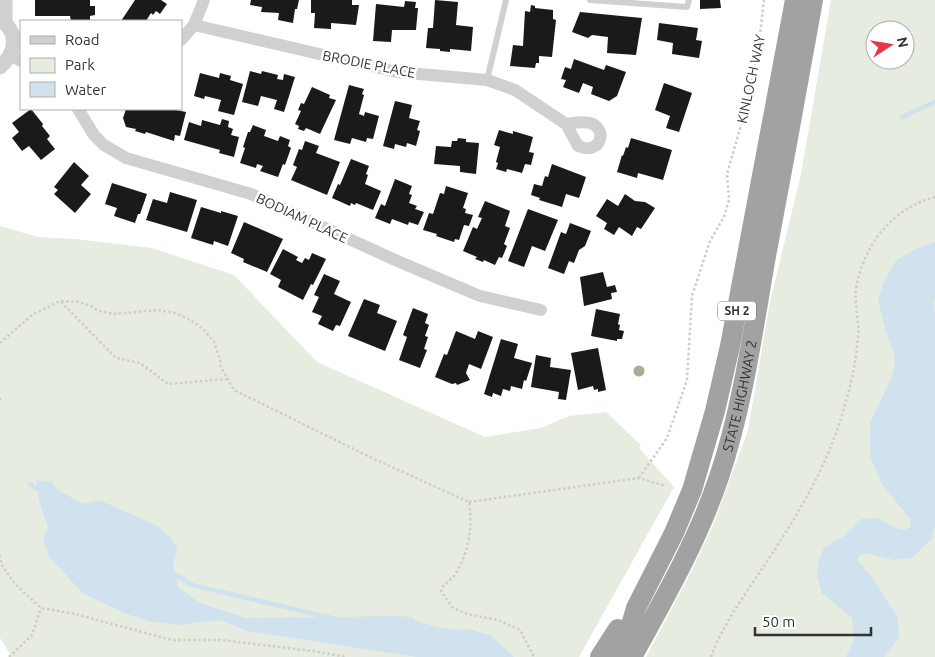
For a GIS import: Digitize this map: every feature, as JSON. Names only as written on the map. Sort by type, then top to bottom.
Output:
[{"type":"highway","name":"STATE HIGHWAY 2","points":[[636,608],[674,533],[692,490],[716,411],[732,336],[795,0]]},
{"type":"highway","name":"STATE HIGHWAY 2","points":[[632,657],[670,589],[719,478],[749,357],[813,0]]},
{"type":"highway","points":[[600,657],[622,623],[636,608]]},
{"type":"highway","name":"SH 2","points":[[616,657],[628,635],[636,608]]},
{"type":"street","points":[[5,0],[3,21],[10,29],[14,41],[11,61]]},
{"type":"street","points":[[182,39],[194,25],[204,0]]},
{"type":"street","name":"BRODIE PLACE","points":[[194,25],[397,72],[487,80],[515,90],[566,124]]},
{"type":"street","name":"BODIAM PLACE","points":[[79,110],[94,135],[104,145],[126,158],[251,194],[395,260],[480,296],[541,310]]},
{"type":"lane","points":[[487,80],[506,0]]},
{"type":"lane","points":[[590,0],[687,7],[689,0]]},
{"type":"path","name":"KINLOCH WAY","points":[[639,478],[667,438],[687,380],[692,296],[710,240],[724,218],[729,200],[727,174],[744,118],[758,53],[764,0]]},
{"type":"path","points":[[711,657],[715,646],[748,589],[804,503],[823,467],[840,421],[852,379],[858,336],[856,289],[867,252],[882,229],[900,212],[926,199],[935,197]]},
{"type":"path","points":[[0,344],[32,315],[60,301],[79,302],[91,306],[98,311],[114,314],[158,310],[175,313],[191,320],[204,330],[214,342],[220,359],[220,367],[234,390],[372,458],[469,502],[639,478],[666,486]]},
{"type":"path","points":[[60,301],[116,358],[140,363],[168,384],[227,378]]},
{"type":"path","points":[[469,502],[472,516],[470,540],[455,574],[441,591],[452,607],[467,614],[498,620],[520,630],[534,657]]},
{"type":"path","points":[[0,555],[1,564],[15,584],[41,608],[71,613],[172,640],[221,640],[347,657]]},
{"type":"path","points":[[9,657],[32,636],[41,608]]},
{"type":"green space","points":[[831,0],[935,0],[935,657],[646,657],[691,572],[714,523],[748,430],[770,302],[801,174]]},
{"type":"green space","points":[[0,226],[38,237],[75,239],[152,248],[234,275],[317,362],[485,437],[541,428],[569,416],[606,412],[641,445],[639,448],[674,487],[579,657],[12,657],[0,638]]},
{"type":"water","points":[[935,242],[935,299],[933,301],[935,317],[935,525],[932,539],[911,558],[894,560],[864,553],[858,557],[858,561],[873,579],[898,618],[899,637],[884,657],[846,657],[854,640],[852,618],[822,593],[817,577],[818,563],[824,548],[844,536],[861,519],[878,518],[895,528],[904,530],[910,527],[911,520],[882,484],[870,456],[870,423],[891,379],[895,364],[894,352],[886,332],[878,299],[885,279],[896,261],[915,249]]},
{"type":"water","points":[[36,480],[51,482],[58,490],[83,504],[99,500],[158,526],[170,537],[177,548],[173,567],[179,588],[200,603],[246,618],[412,617],[416,621],[440,628],[469,629],[490,635],[514,657],[417,657],[248,631],[219,620],[177,625],[148,621],[124,613],[83,593],[50,558],[43,541],[48,527],[39,501]]},
{"type":"building","points":[[35,0],[90,0],[90,6],[95,6],[95,15],[90,16],[90,20],[71,20],[70,16],[35,16]]},
{"type":"building","points":[[135,0],[161,0],[167,4],[160,14],[156,11],[153,15],[151,13],[147,20],[122,20]]},
{"type":"building","points":[[251,0],[299,0],[297,9],[295,9],[293,23],[278,20],[279,13],[261,12],[262,7],[250,5]]},
{"type":"building","points":[[311,0],[352,0],[352,5],[359,5],[356,25],[331,23],[331,29],[314,28],[315,13],[311,13]]},
{"type":"building","points":[[435,0],[458,2],[456,25],[473,27],[471,51],[450,49],[450,52],[426,48],[428,28],[433,28]]},
{"type":"building","points":[[700,0],[720,0],[721,8],[700,9]]},
{"type":"building","points":[[405,1],[416,2],[415,8],[418,8],[416,30],[392,30],[391,42],[373,41],[376,4],[404,7]]},
{"type":"building","points":[[531,5],[535,6],[535,8],[553,10],[553,19],[556,20],[552,57],[539,56],[539,63],[536,63],[535,68],[510,66],[513,45],[523,46],[525,11],[530,12]]},
{"type":"building","points":[[580,12],[642,18],[636,55],[607,53],[608,37],[592,35],[588,38],[572,32]]},
{"type":"building","points":[[659,23],[698,28],[696,40],[702,41],[699,58],[672,54],[673,43],[657,40]]},
{"type":"building","points":[[574,59],[604,70],[606,65],[626,72],[617,96],[609,101],[591,94],[593,87],[583,83],[579,93],[563,87],[566,80],[561,79],[565,67],[571,69]]},
{"type":"building","points":[[250,71],[261,74],[262,71],[278,75],[277,79],[283,80],[284,74],[295,77],[284,112],[274,109],[277,100],[261,96],[258,106],[242,102]]},
{"type":"building","points":[[200,73],[219,78],[220,73],[231,76],[230,80],[243,84],[234,115],[218,111],[221,100],[205,96],[204,99],[194,96]]},
{"type":"building","points":[[664,83],[692,93],[679,132],[666,128],[670,116],[655,110]]},
{"type":"building","points":[[349,85],[364,89],[359,114],[364,116],[365,112],[379,116],[373,139],[367,138],[366,142],[352,138],[350,144],[334,140]]},
{"type":"building","points":[[312,87],[330,95],[329,98],[336,100],[320,134],[306,128],[304,131],[298,129],[299,126],[295,124],[301,111],[298,110],[301,103],[304,104]]},
{"type":"building","points":[[395,101],[412,105],[409,118],[420,121],[417,130],[420,131],[416,146],[407,143],[406,147],[395,144],[394,149],[383,146]]},
{"type":"building","points":[[32,110],[43,124],[42,126],[50,136],[47,139],[55,149],[41,160],[29,146],[22,151],[12,138],[19,132],[12,123]]},
{"type":"building","points":[[126,110],[176,110],[186,112],[180,136],[175,135],[174,141],[126,127],[123,118]]},
{"type":"building","points":[[222,119],[229,121],[228,127],[233,129],[231,135],[239,137],[234,157],[219,153],[220,150],[184,140],[189,122],[201,126],[202,120],[220,125]]},
{"type":"building","points":[[253,125],[266,130],[264,136],[278,141],[280,136],[290,140],[288,146],[291,148],[278,177],[260,171],[263,166],[257,164],[256,168],[240,163],[248,132],[250,132]]},
{"type":"building","points":[[499,130],[513,134],[513,131],[533,137],[529,152],[534,153],[531,165],[525,164],[522,173],[507,169],[506,172],[496,169],[500,147],[494,145]]},
{"type":"building","points":[[458,138],[466,139],[466,142],[479,143],[476,174],[460,172],[460,166],[434,164],[436,146],[451,147],[452,141],[457,141]]},
{"type":"building","points":[[631,138],[672,150],[663,180],[638,173],[637,178],[617,172],[622,155],[626,147],[628,148]]},
{"type":"building","points":[[305,141],[319,146],[316,153],[340,162],[327,195],[291,180],[297,167],[293,165],[299,149],[302,150]]},
{"type":"building","points":[[351,159],[369,166],[365,184],[381,191],[373,210],[356,203],[355,205],[351,203],[350,206],[332,198]]},
{"type":"building","points":[[74,162],[89,176],[81,185],[91,194],[75,213],[54,194],[58,190],[54,187]]},
{"type":"building","points":[[552,164],[586,177],[579,198],[566,194],[562,207],[539,200],[540,198],[531,195],[534,184],[542,186],[545,176],[548,177]]},
{"type":"building","points":[[395,179],[412,186],[409,194],[412,195],[409,203],[417,206],[415,209],[424,212],[418,225],[409,222],[408,225],[392,219],[390,224],[375,218],[381,204],[385,206]]},
{"type":"building","points":[[112,183],[147,194],[135,223],[114,216],[117,208],[105,204]]},
{"type":"building","points":[[446,186],[468,193],[463,208],[466,209],[465,213],[473,215],[469,226],[464,225],[459,240],[455,239],[454,242],[423,230],[429,213],[433,214],[440,193],[444,194]]},
{"type":"building","points":[[170,192],[197,200],[187,232],[146,220],[153,199],[167,203]]},
{"type":"building","points":[[625,194],[635,201],[645,202],[655,208],[641,229],[637,227],[632,236],[619,227],[614,235],[604,229],[607,223],[596,216],[607,199],[618,206]]},
{"type":"building","points":[[485,201],[510,211],[505,226],[510,228],[504,244],[507,246],[502,258],[499,257],[495,265],[484,260],[483,262],[475,259],[477,257],[463,251],[473,227],[477,229],[482,218],[478,217]]},
{"type":"building","points":[[201,207],[238,216],[228,246],[214,241],[213,245],[191,238]]},
{"type":"building","points":[[528,209],[558,220],[545,251],[532,246],[524,267],[508,261]]},
{"type":"building","points":[[244,222],[283,239],[267,272],[243,262],[244,259],[231,253]]},
{"type":"building","points":[[570,223],[591,231],[585,246],[579,250],[574,263],[569,261],[564,274],[548,268],[561,232],[566,234]]},
{"type":"building","points":[[283,249],[298,257],[296,260],[302,263],[305,258],[309,260],[312,253],[326,259],[303,300],[278,287],[281,280],[270,274]]},
{"type":"building","points":[[603,272],[607,287],[615,285],[617,292],[611,293],[612,299],[584,306],[580,277]]},
{"type":"building","points":[[324,274],[340,281],[334,294],[351,302],[340,326],[336,325],[333,331],[318,324],[322,316],[312,312],[319,297],[314,295]]},
{"type":"building","points":[[364,299],[380,305],[377,313],[397,321],[385,351],[348,336]]},
{"type":"building","points":[[413,308],[428,314],[425,323],[429,325],[425,336],[428,337],[424,349],[427,350],[420,368],[399,360],[407,337],[403,335]]},
{"type":"building","points":[[596,309],[620,314],[618,324],[620,325],[619,330],[624,331],[622,339],[617,339],[617,341],[591,336]]},
{"type":"building","points":[[456,331],[475,339],[478,331],[493,337],[481,369],[469,364],[466,373],[470,380],[457,385],[456,383],[452,384],[435,377],[444,354],[447,355]]},
{"type":"building","points":[[501,339],[518,344],[514,358],[532,363],[522,389],[511,386],[510,391],[503,389],[501,396],[493,393],[492,397],[484,394]]},
{"type":"building","points":[[598,348],[606,390],[598,392],[598,389],[594,390],[593,386],[578,390],[571,353]]},
{"type":"building","points":[[536,355],[551,358],[550,367],[571,370],[566,400],[558,399],[559,392],[531,387]]},
{"type":"waterway","points":[[902,117],[935,102]]},
{"type":"waterway","points":[[30,484],[42,492]]},
{"type":"waterway","points":[[170,571],[192,585],[332,618]]}]
